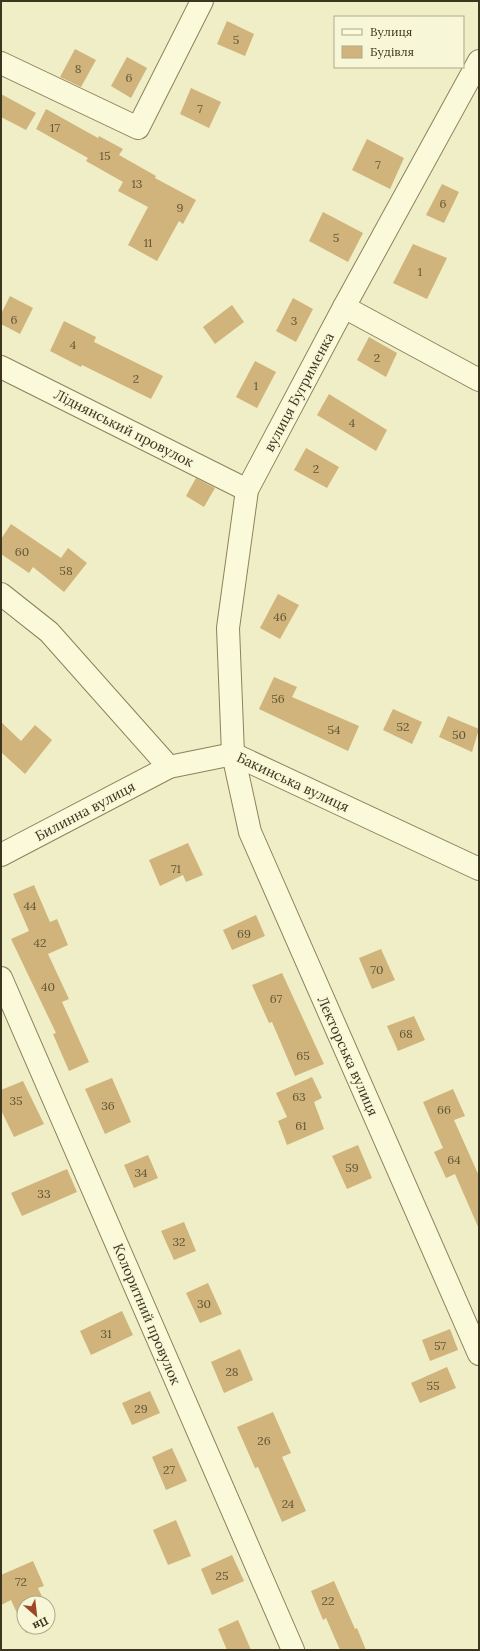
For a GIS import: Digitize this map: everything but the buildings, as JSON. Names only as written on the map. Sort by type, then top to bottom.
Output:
[{"type":"street","points":[[1,63],[138,128],[202,1]]},
{"type":"street","name":"вулиця Бугрименка","points":[[233,754],[228,628],[247,490],[344,307],[479,61]]},
{"type":"street","points":[[344,307],[479,380]]},
{"type":"street","name":"Ліднянський провулок","points":[[1,367],[247,490]]},
{"type":"street","points":[[1,594],[49,632],[170,767]]},
{"type":"street","name":"Бакинська вулиця","points":[[170,767],[233,754],[479,869]]},
{"type":"street","name":"Лекторська вулиця","points":[[233,754],[250,832],[479,1354]]},
{"type":"street","name":"Билинна вулиця","points":[[1,855],[170,767]]},
{"type":"street","name":"Колоритний провулок","points":[[1,978],[293,1650]]}]
